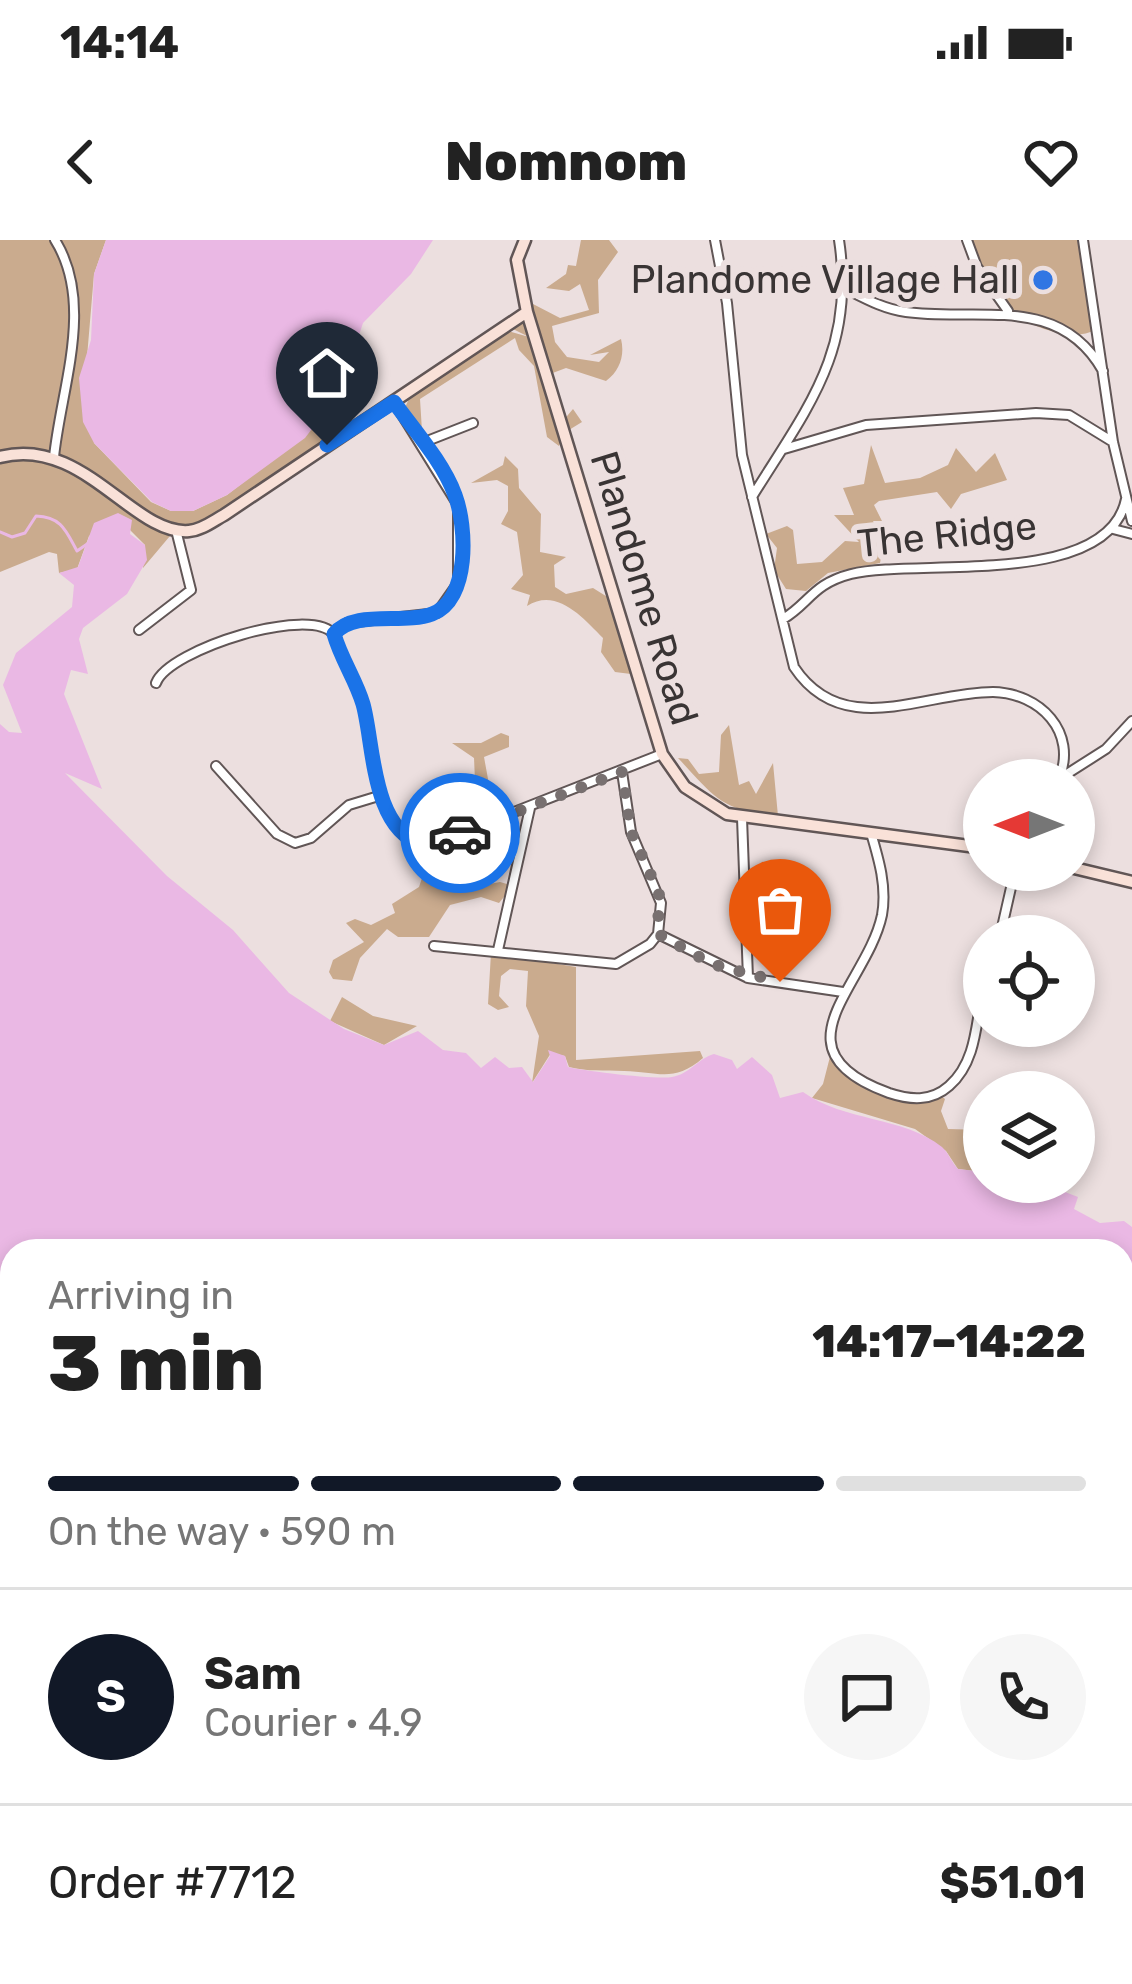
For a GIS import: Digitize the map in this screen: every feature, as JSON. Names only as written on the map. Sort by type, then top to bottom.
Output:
[{"type":"main road","name":"Plandome Road","points":[[524,240],[518,264],[527,312],[662,754],[694,794],[742,818],[963,845]]},
{"type":"main road","points":[[0,457],[54,457],[176,530],[190,531],[224,515],[527,312]]},
{"type":"main road","points":[[502,328],[519,330],[536,341]]},
{"type":"main road","points":[[1095,873],[1132,882]]},
{"type":"street","points":[[54,457],[74,316],[68,267],[55,240]]},
{"type":"street","points":[[715,240],[728,303],[745,470],[794,667],[812,689],[834,701],[891,709],[992,692],[1011,695],[1051,716],[1064,759]]},
{"type":"street","points":[[752,497],[830,364],[844,288],[839,240]]},
{"type":"street","points":[[967,240],[976,267],[1009,312]]},
{"type":"street","points":[[1083,240],[1113,442],[1132,521]]},
{"type":"street","points":[[844,288],[906,312],[1009,312],[1046,321],[1076,338],[1103,371]]},
{"type":"street","points":[[1076,338],[1099,326]]},
{"type":"street","points":[[334,634],[347,623],[429,615],[454,593],[460,567],[458,505],[394,402]]},
{"type":"street","points":[[784,449],[866,425],[1036,412],[1069,415],[1113,442]]},
{"type":"street","points":[[422,442],[473,424]]},
{"type":"street","points":[[745,470],[755,474],[770,468]]},
{"type":"street","points":[[1106,531],[1122,514],[1126,499]]},
{"type":"street","name":"The Ridge","points":[[781,611],[827,582],[856,573],[1032,561],[1106,531],[1118,528],[1132,534]]},
{"type":"street","points":[[139,630],[190,590],[176,530]]},
{"type":"street","points":[[781,611],[797,603]]},
{"type":"street","points":[[156,682],[167,667],[240,633],[322,625],[334,634],[362,702],[369,760],[382,795],[404,835],[421,844],[662,754]]},
{"type":"street","points":[[1090,759],[1132,721]]},
{"type":"street","points":[[1065,753],[1074,759]]},
{"type":"street","points":[[216,766],[277,834],[295,843],[311,838],[350,805],[382,795]]},
{"type":"street","points":[[434,946],[616,964],[635,956],[658,934],[659,893],[631,832],[622,772]]},
{"type":"street","points":[[498,950],[530,807]]},
{"type":"street","points":[[742,818],[748,977]]},
{"type":"street","points":[[871,833],[882,870],[881,918],[843,992],[831,1037],[842,1069],[889,1093],[926,1099],[946,1089],[962,1072],[972,1047]]},
{"type":"street","points":[[658,934],[748,977],[843,992]]},
{"type":"shaded area","points":[[0,240],[106,240],[94,274],[87,357],[94,443],[151,502],[171,511],[193,511],[227,495],[315,426],[326,446],[204,527],[175,530],[143,568],[145,545],[116,516],[89,536],[77,569],[59,573],[57,554],[49,552],[0,572]]},
{"type":"shaded area","points":[[106,240],[433,240],[411,274],[363,323],[340,392],[305,438],[227,495],[193,511],[171,511],[152,502],[94,443],[83,422],[79,378],[91,340],[94,274]]},
{"type":"shaded area","points":[[581,240],[609,240],[618,252],[598,280],[599,313],[552,326],[555,342],[567,357],[599,362],[609,352],[590,355],[621,339],[622,351],[618,368],[606,381],[566,368],[550,374],[562,422],[573,409],[582,422],[564,433],[559,446],[547,437],[534,366],[515,338],[420,399],[422,431],[414,428],[404,410],[411,394],[505,330],[529,337],[509,327],[532,313],[533,304],[560,318],[589,310],[580,284],[569,291],[546,288],[566,274],[568,265],[576,266]]},
{"type":"shaded area","points":[[967,240],[1083,240],[1099,326],[1090,332],[1066,334],[1013,314],[993,292]]},
{"type":"shaded area","points":[[871,445],[885,483],[920,478],[948,465],[956,448],[976,472],[995,453],[1007,480],[961,494],[951,509],[937,492],[879,501],[874,505],[882,521],[873,521],[884,542],[880,563],[828,573],[806,591],[786,589],[774,570],[777,548],[766,534],[787,526],[793,530],[797,564],[822,562],[845,541],[859,542],[834,515],[854,515],[843,488],[864,484]]},
{"type":"shaded area","points":[[505,456],[518,469],[519,488],[541,514],[540,552],[566,557],[554,565],[555,587],[566,594],[593,588],[609,598],[631,674],[615,672],[601,652],[603,638],[569,607],[549,600],[527,606],[530,595],[511,589],[523,575],[517,532],[501,524],[508,511],[508,486],[497,480],[471,483],[503,465]]},
{"type":"shaded area","points":[[118,513],[132,520],[130,534],[145,545],[147,560],[127,594],[83,628],[79,639],[88,674],[71,670],[64,694],[102,789],[65,773],[167,876],[233,930],[289,993],[344,1029],[384,1045],[418,1031],[443,1050],[466,1053],[481,1068],[495,1057],[509,1068],[522,1067],[533,1082],[550,1056],[548,1050],[565,1056],[568,1067],[664,1078],[689,1070],[714,1054],[732,1060],[737,1069],[752,1057],[772,1075],[780,1098],[803,1092],[837,1109],[910,1130],[942,1147],[963,1170],[963,1203],[1076,1203],[1074,1209],[1100,1223],[1124,1221],[1132,1227],[1132,1239],[0,1239],[0,724],[9,732],[22,733],[3,685],[16,653],[72,607],[74,585],[59,573],[78,567],[94,523]]},
{"type":"shaded area","points":[[729,725],[739,785],[749,781],[756,794],[773,763],[778,816],[730,805],[678,758],[688,759],[699,774],[719,772],[721,735]]},
{"type":"shaded area","points":[[501,733],[509,736],[509,747],[484,757],[490,790],[513,807],[470,824],[475,813],[469,804],[476,803],[474,758],[452,743],[481,743]]},
{"type":"shaded area","points":[[424,872],[448,892],[500,882],[507,884],[508,892],[499,903],[481,897],[450,905],[429,937],[398,937],[387,929],[360,958],[352,981],[333,979],[329,972],[333,960],[364,942],[346,923],[355,919],[371,925],[395,913],[392,904],[419,887]]},
{"type":"shaded area","points":[[491,953],[576,967],[576,1060],[700,1051],[703,1058],[683,1071],[666,1074],[576,1069],[569,1067],[565,1056],[551,1053],[532,1083],[539,1036],[526,1006],[528,971],[510,969],[501,976],[499,996],[509,1007],[498,1010],[488,1004]]},
{"type":"shaded area","points":[[342,997],[373,1016],[417,1026],[384,1045],[330,1021]]},
{"type":"shaded area","points":[[832,1049],[851,1072],[878,1087],[909,1095],[939,1094],[945,1099],[941,1111],[948,1129],[963,1129],[963,1170],[915,1129],[812,1098],[823,1084]]},
{"type":"waterway","points":[[0,532],[12,537],[25,533],[36,516],[62,526],[77,551],[90,542]]},
{"type":"way so far","points":[[460,833],[622,772],[631,832],[659,893],[658,934],[712,964],[780,982]]},
{"type":"place","name":"Plandome Village Hall","points":[[1043,280]]},
{"type":"route","points":[[327,445],[394,402],[456,496],[460,567],[449,602],[437,613],[347,623],[334,634],[362,702],[369,760],[399,828],[421,844],[460,833]]}]
